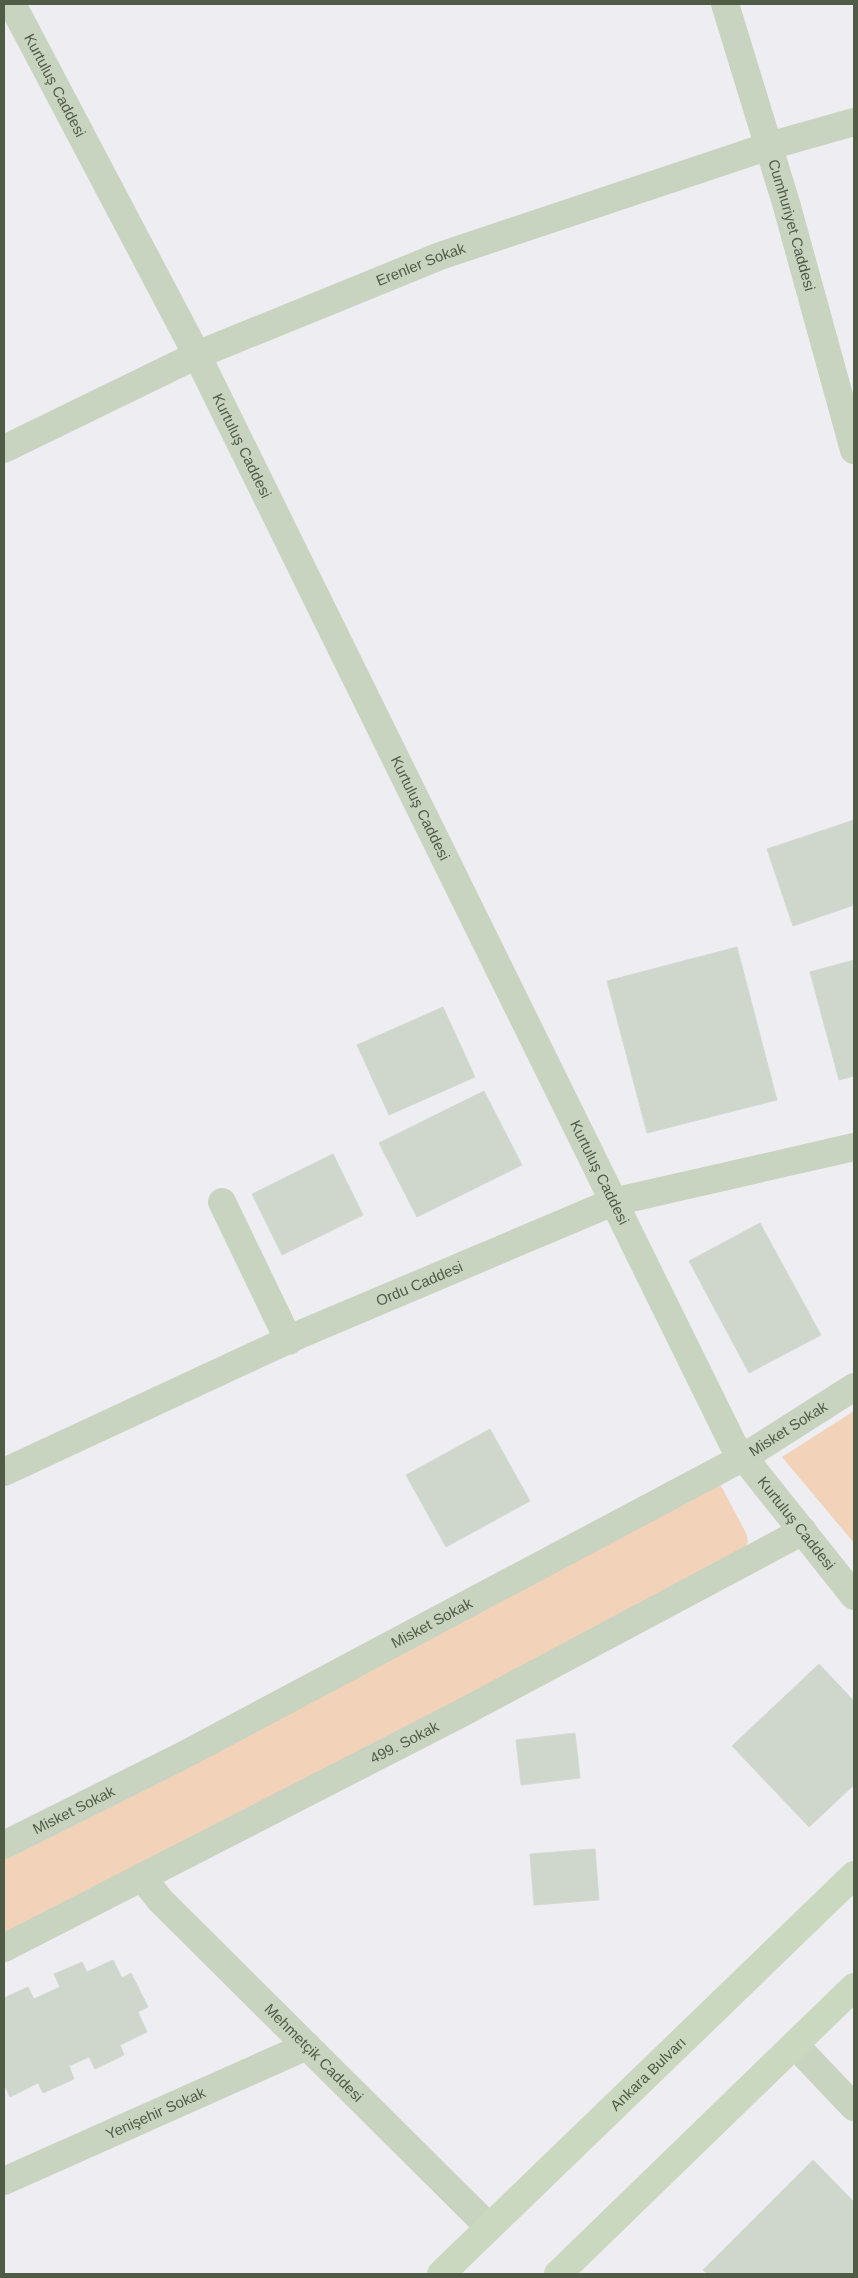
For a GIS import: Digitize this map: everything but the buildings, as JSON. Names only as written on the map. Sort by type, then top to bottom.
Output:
[{"type":"main road","name":"Ankara Bulvarı","points":[[441,2274],[854,1875]]},
{"type":"main road","points":[[558,2274],[854,1987]]},
{"type":"street","name":"Kurtuluş Caddesi","points":[[12,4],[197,355],[734,1444],[854,1596]]},
{"type":"street","name":"Cumhuriyet Caddesi","points":[[724,4],[769,146],[854,450]]},
{"type":"street","name":"Erenler Sokak","points":[[4,449],[197,355],[440,256],[769,146],[854,122]]},
{"type":"street","name":"Ordu Caddesi","points":[[4,1472],[289,1341],[613,1202],[854,1147]]},
{"type":"street","points":[[222,1202],[289,1341]]},
{"type":"street","name":"Misket Sokak","points":[[4,1845],[180,1757],[744,1457],[854,1387]]},
{"type":"street","name":"499. Sokak","points":[[4,1948],[467,1710],[803,1532]]},
{"type":"street","name":"Mehmetçik Caddesi","points":[[142,1877],[160,1900],[490,2227]]},
{"type":"street","points":[[795,2045],[854,2107]]},
{"type":"street","name":"Yenişehir Sokak","points":[[4,2181],[308,2046]]},
{"type":"shaded area","points":[[854,1411],[854,1543],[782,1457]]},
{"type":"shaded area","points":[[720,1484],[746,1533],[748,1542],[744,1551],[170,1853],[4,1934],[4,1855]]}]
